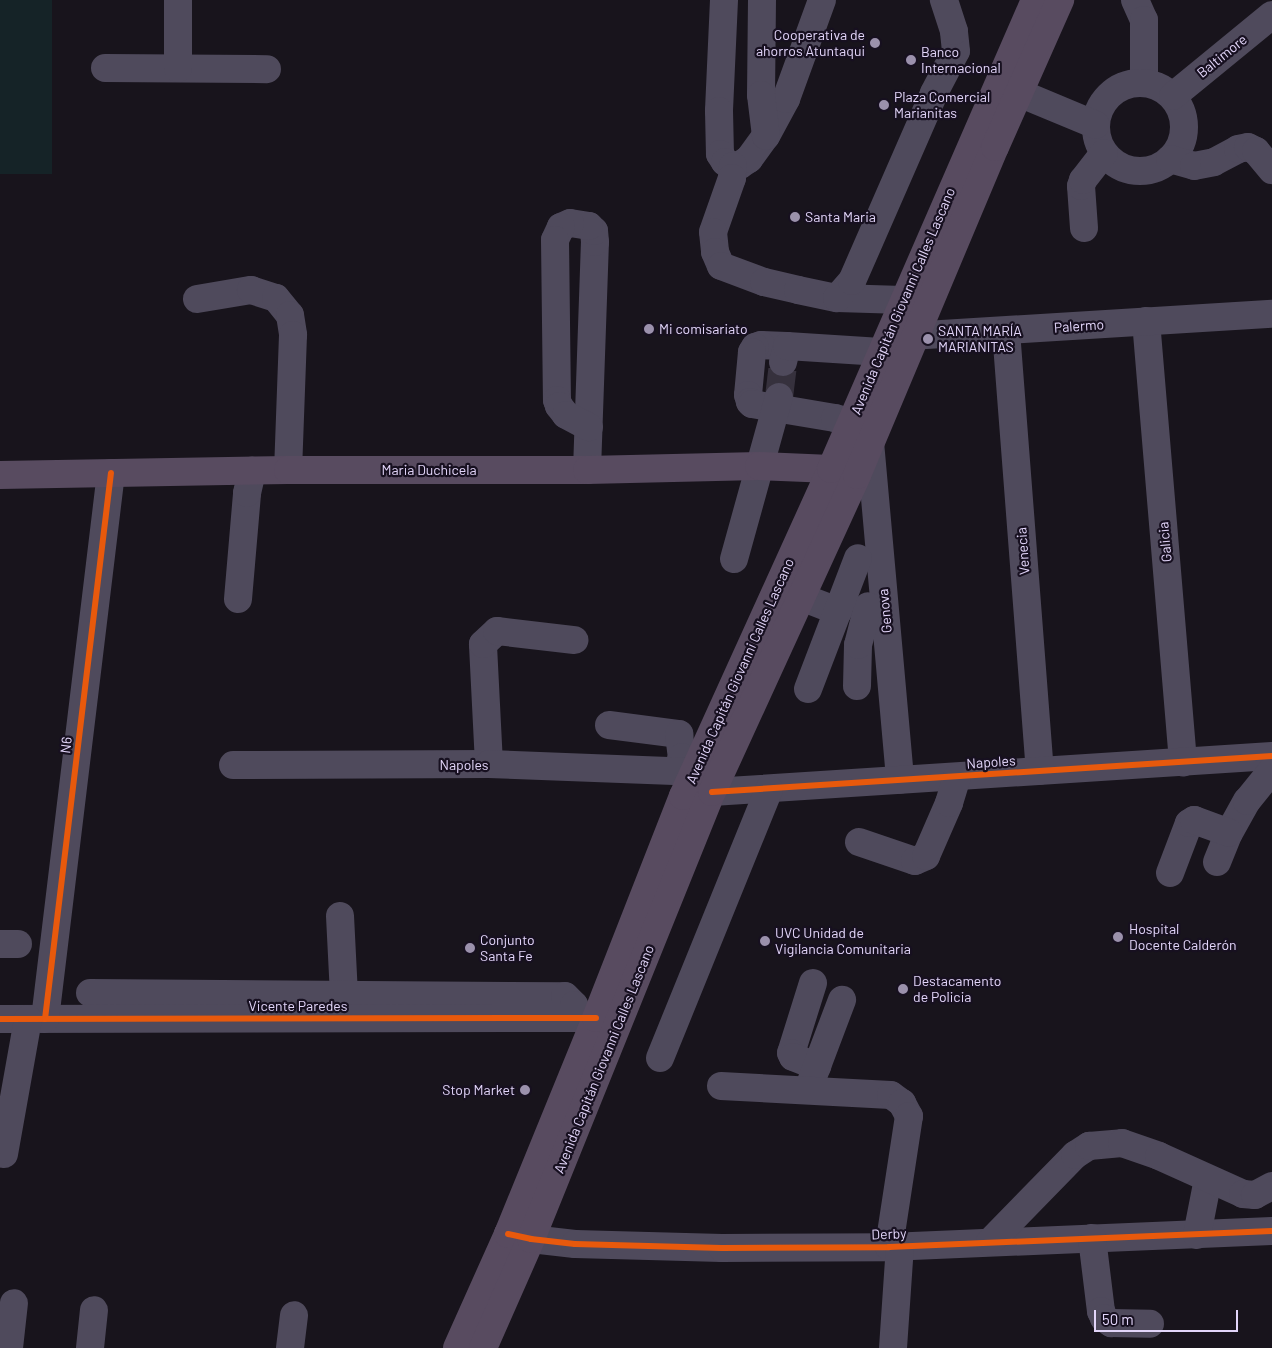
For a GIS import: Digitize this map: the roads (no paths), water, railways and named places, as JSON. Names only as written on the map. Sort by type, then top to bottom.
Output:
[{"type":"main road","name":"Avenida Capitán Giovanni Calles Lascano","points":[[457,1348],[520,1237],[712,792],[801,597],[844,472],[851,423],[1035,0]]},
{"type":"main road","name":"Avenida Capitán Giovanni Calles Lascano","points":[[483,1348],[520,1237],[586,1018],[686,771],[844,472],[870,442],[1060,0]]},
{"type":"main road","name":"Maria Duchicela","points":[[0,476],[288,470],[588,470],[759,466],[844,472]]},
{"type":"street","points":[[178,0],[178,68]]},
{"type":"street","points":[[724,0],[719,111],[720,154],[725,162],[732,166],[740,165],[749,159],[766,136],[786,99],[822,0]]},
{"type":"street","points":[[762,0],[761,95],[762,119],[766,136]]},
{"type":"street","points":[[837,298],[852,281],[934,93],[956,51],[954,31],[944,0]]},
{"type":"street","points":[[1135,0],[1144,20],[1144,82]]},
{"type":"street","name":"Baltimore","points":[[1173,96],[1272,15]]},
{"type":"street","points":[[106,68],[267,69]]},
{"type":"street","points":[[1144,82],[1160,87],[1173,96],[1181,108],[1184,136],[1178,149],[1170,159],[1157,167],[1143,170],[1128,169],[1114,163],[1104,153],[1098,140],[1098,116],[1112,92],[1129,84],[1144,82]]},
{"type":"street","points":[[1022,86],[1098,116]]},
{"type":"street","points":[[1170,159],[1194,166],[1214,162],[1238,149],[1248,147],[1256,151],[1272,170]]},
{"type":"street","points":[[1084,228],[1081,186],[1083,180],[1104,153]]},
{"type":"street","points":[[732,166],[730,184],[713,232],[715,252],[720,266],[764,282],[837,298],[903,300]]},
{"type":"street","points":[[588,470],[595,242],[594,231],[589,226],[570,224],[561,227],[555,240],[557,400],[566,415],[589,427]]},
{"type":"street","points":[[197,300],[251,290],[276,298],[290,315],[293,335],[288,470]]},
{"type":"street","name":"Palermo","points":[[778,402],[752,404],[750,402],[748,395],[752,352],[755,347],[761,345],[785,354],[884,345],[914,336],[1272,314]]},
{"type":"street","name":"Galicia","points":[[1146,321],[1183,762]]},
{"type":"street","name":"Venecia","points":[[1006,331],[1040,771]]},
{"type":"street","points":[[734,559],[778,402],[851,423]]},
{"type":"street","name":"Genova","points":[[870,442],[900,780]]},
{"type":"street","points":[[238,599],[247,493],[252,471]]},
{"type":"street","name":"N6","points":[[4,1154],[37,1019],[111,473]]},
{"type":"street","points":[[808,689],[858,558]]},
{"type":"street","points":[[801,597],[838,611]]},
{"type":"street","points":[[857,686],[858,645],[868,606]]},
{"type":"street","points":[[489,764],[483,644],[497,631],[574,640]]},
{"type":"street","points":[[828,637],[858,645]]},
{"type":"street","points":[[609,725],[679,734],[686,771]]},
{"type":"street","name":"Napoles","points":[[712,792],[1272,756]]},
{"type":"street","name":"Napoles","points":[[233,765],[489,764],[686,771]]},
{"type":"street","points":[[1217,862],[1229,833],[1247,801],[1272,770]]},
{"type":"street","points":[[859,842],[914,861],[926,856],[949,803],[957,776]]},
{"type":"street","points":[[660,1058],[769,788]]},
{"type":"street","points":[[1170,874],[1189,823],[1194,820],[1229,833]]},
{"type":"street","points":[[340,916],[344,995]]},
{"type":"street","points":[[812,1078],[791,1053],[813,983]]},
{"type":"street","points":[[90,993],[565,996],[586,1018]]},
{"type":"street","points":[[812,1078],[842,1000]]},
{"type":"street","name":"Vicente Paredes","points":[[0,1019],[586,1018]]},
{"type":"street","points":[[721,1086],[812,1078],[891,1095],[902,1103],[909,1116],[894,1247],[893,1348]]},
{"type":"street","points":[[990,1242],[1075,1156],[1089,1146],[1122,1143],[1159,1156],[1243,1194],[1255,1195],[1272,1186]]},
{"type":"street","points":[[1197,1235],[1208,1179]]},
{"type":"street","name":"Derby","points":[[520,1237],[574,1244],[722,1248],[894,1247],[1272,1231]]},
{"type":"street","points":[[1092,1238],[1101,1311],[1104,1318],[1111,1323],[1150,1324]]},
{"type":"street","points":[[9,1348],[14,1303]]},
{"type":"street","points":[[90,1348],[94,1310]]},
{"type":"street","points":[[290,1348],[294,1315]]},
{"type":"tunnel","points":[[779,397],[783,362]]},
{"type":"place","name":"Cooperativa de ahorros Atuntaqui","points":[[875,43]]},
{"type":"place","name":"Banco Internacional","points":[[911,60]]},
{"type":"place","name":"Plaza Comercial Marianitas","points":[[884,105]]},
{"type":"place","name":"Santa Maria","points":[[795,217]]},
{"type":"place","name":"Mi comisariato","points":[[649,329]]},
{"type":"place","name":"SANTA MARÍA MARIANITAS","points":[[928,339]]},
{"type":"place","name":"Hospital Docente Calderón","points":[[1118,937]]},
{"type":"place","name":"UVC Unidad de Vigilancia Comunitaria","points":[[765,941]]},
{"type":"place","name":"Conjunto Santa Fe","points":[[470,948]]},
{"type":"place","name":"Destacamento de Policia","points":[[903,989]]},
{"type":"place","name":"Stop Market","points":[[525,1090]]}]
